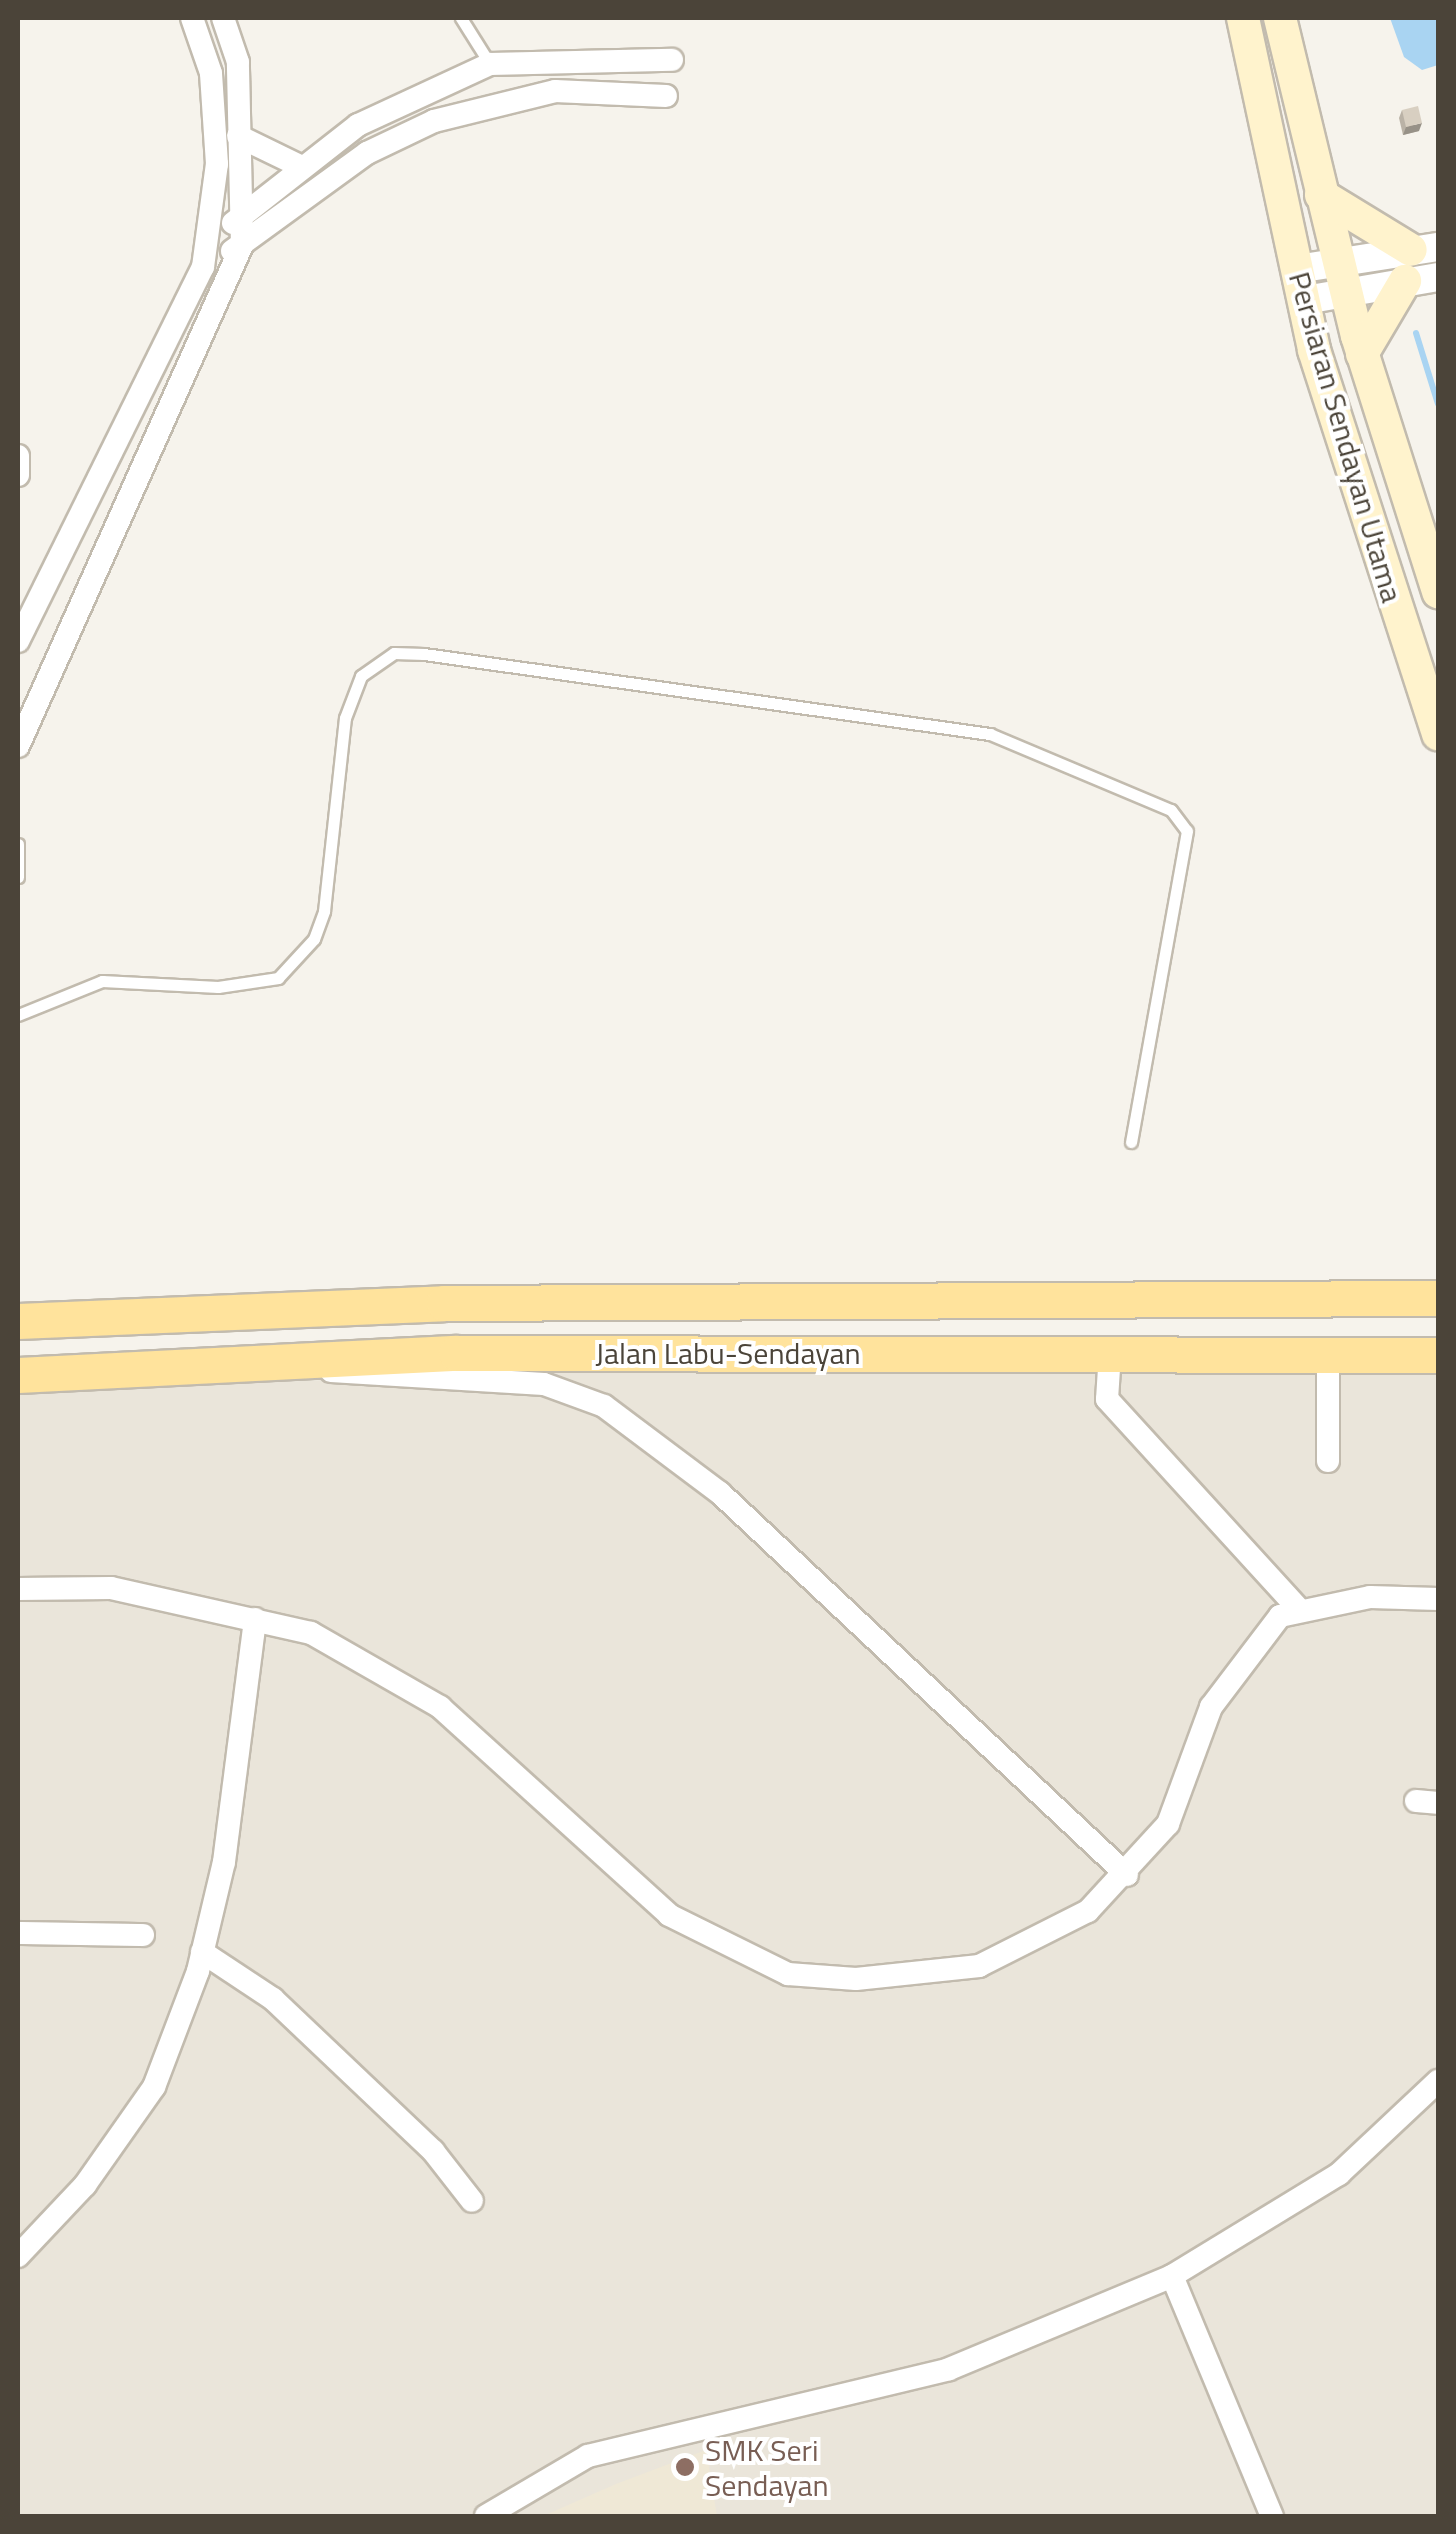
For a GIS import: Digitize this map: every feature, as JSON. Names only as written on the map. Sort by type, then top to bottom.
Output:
[{"type":"main road","name":"Persiaran Sendayan Utama","points":[[1243,18],[1300,284],[1422,587]]},
{"type":"main road","name":"Persiaran Sendayan Utama","points":[[1280,18],[1362,354],[1427,527],[1422,587],[1438,736]]},
{"type":"main road","points":[[1322,195],[1418,259],[1362,354]]},
{"type":"main road","points":[[1398,1298],[1438,1286]]},
{"type":"main road","name":"Jalan Labu-Sendayan","points":[[18,1321],[444,1303],[1438,1298]]},
{"type":"main road","name":"Jalan Labu-Sendayan","points":[[18,1375],[320,1360],[1110,1353],[1438,1355]]},
{"type":"street","points":[[18,641],[202,267],[217,164],[211,73],[192,18]]},
{"type":"street","points":[[18,746],[25,715],[242,245],[238,62],[223,18]]},
{"type":"street","points":[[208,238],[240,218],[300,166],[358,124],[490,64],[672,60]]},
{"type":"street","points":[[202,267],[242,245],[367,154],[434,121],[555,91],[666,96]]},
{"type":"street","points":[[238,136],[300,166]]},
{"type":"street","points":[[1300,284],[1418,259],[1438,277]]},
{"type":"street","points":[[18,456],[18,475]]},
{"type":"street","points":[[1110,1353],[1107,1399],[1298,1608]]},
{"type":"street","points":[[1328,1354],[1328,1461]]},
{"type":"street","points":[[320,1360],[342,1374],[544,1384],[604,1406],[720,1493],[1127,1875]]},
{"type":"street","points":[[18,1589],[111,1588],[310,1633],[440,1707],[669,1915],[788,1974],[912,1977],[979,1966],[1088,1911],[1127,1875],[1168,1824],[1211,1707],[1255,1639],[1298,1608],[1438,1600]]},
{"type":"street","points":[[18,2256],[85,2185],[154,2087],[202,1952],[224,1862],[255,1619]]},
{"type":"street","points":[[18,1932],[143,1935]]},
{"type":"street","points":[[202,1952],[273,1999],[433,2151],[472,2200]]},
{"type":"street","points":[[486,2516],[620,2445],[949,2369],[1172,2276],[1340,2174],[1438,2081]]},
{"type":"street","points":[[1172,2276],[1272,2516]]},
{"type":"lane","points":[[460,18],[490,64]]},
{"type":"lane","points":[[18,1015],[102,980],[218,987],[278,978],[314,940],[324,911],[345,718],[361,676],[394,653],[424,654],[990,734],[1171,810],[1187,831],[1132,1142]]},
{"type":"lane","points":[[18,844],[18,877]]},
{"type":"shaded area","points":[[555,1370],[1438,1374],[1438,2516],[18,2516],[18,1393]]},
{"type":"shaded area","name":"SMK Seri Sendayan","points":[[706,2450],[717,2516],[543,2516],[616,2484]]},
{"type":"water","points":[[1390,18],[1438,18],[1438,65],[1422,70],[1404,57]]},
{"type":"building","points":[[1418,106],[1422,123],[1406,127],[1402,110]]},
{"type":"waterway","points":[[1416,333],[1438,404]]},
{"type":"place","name":"SMK Seri Sendayan","points":[[685,2467]]}]
